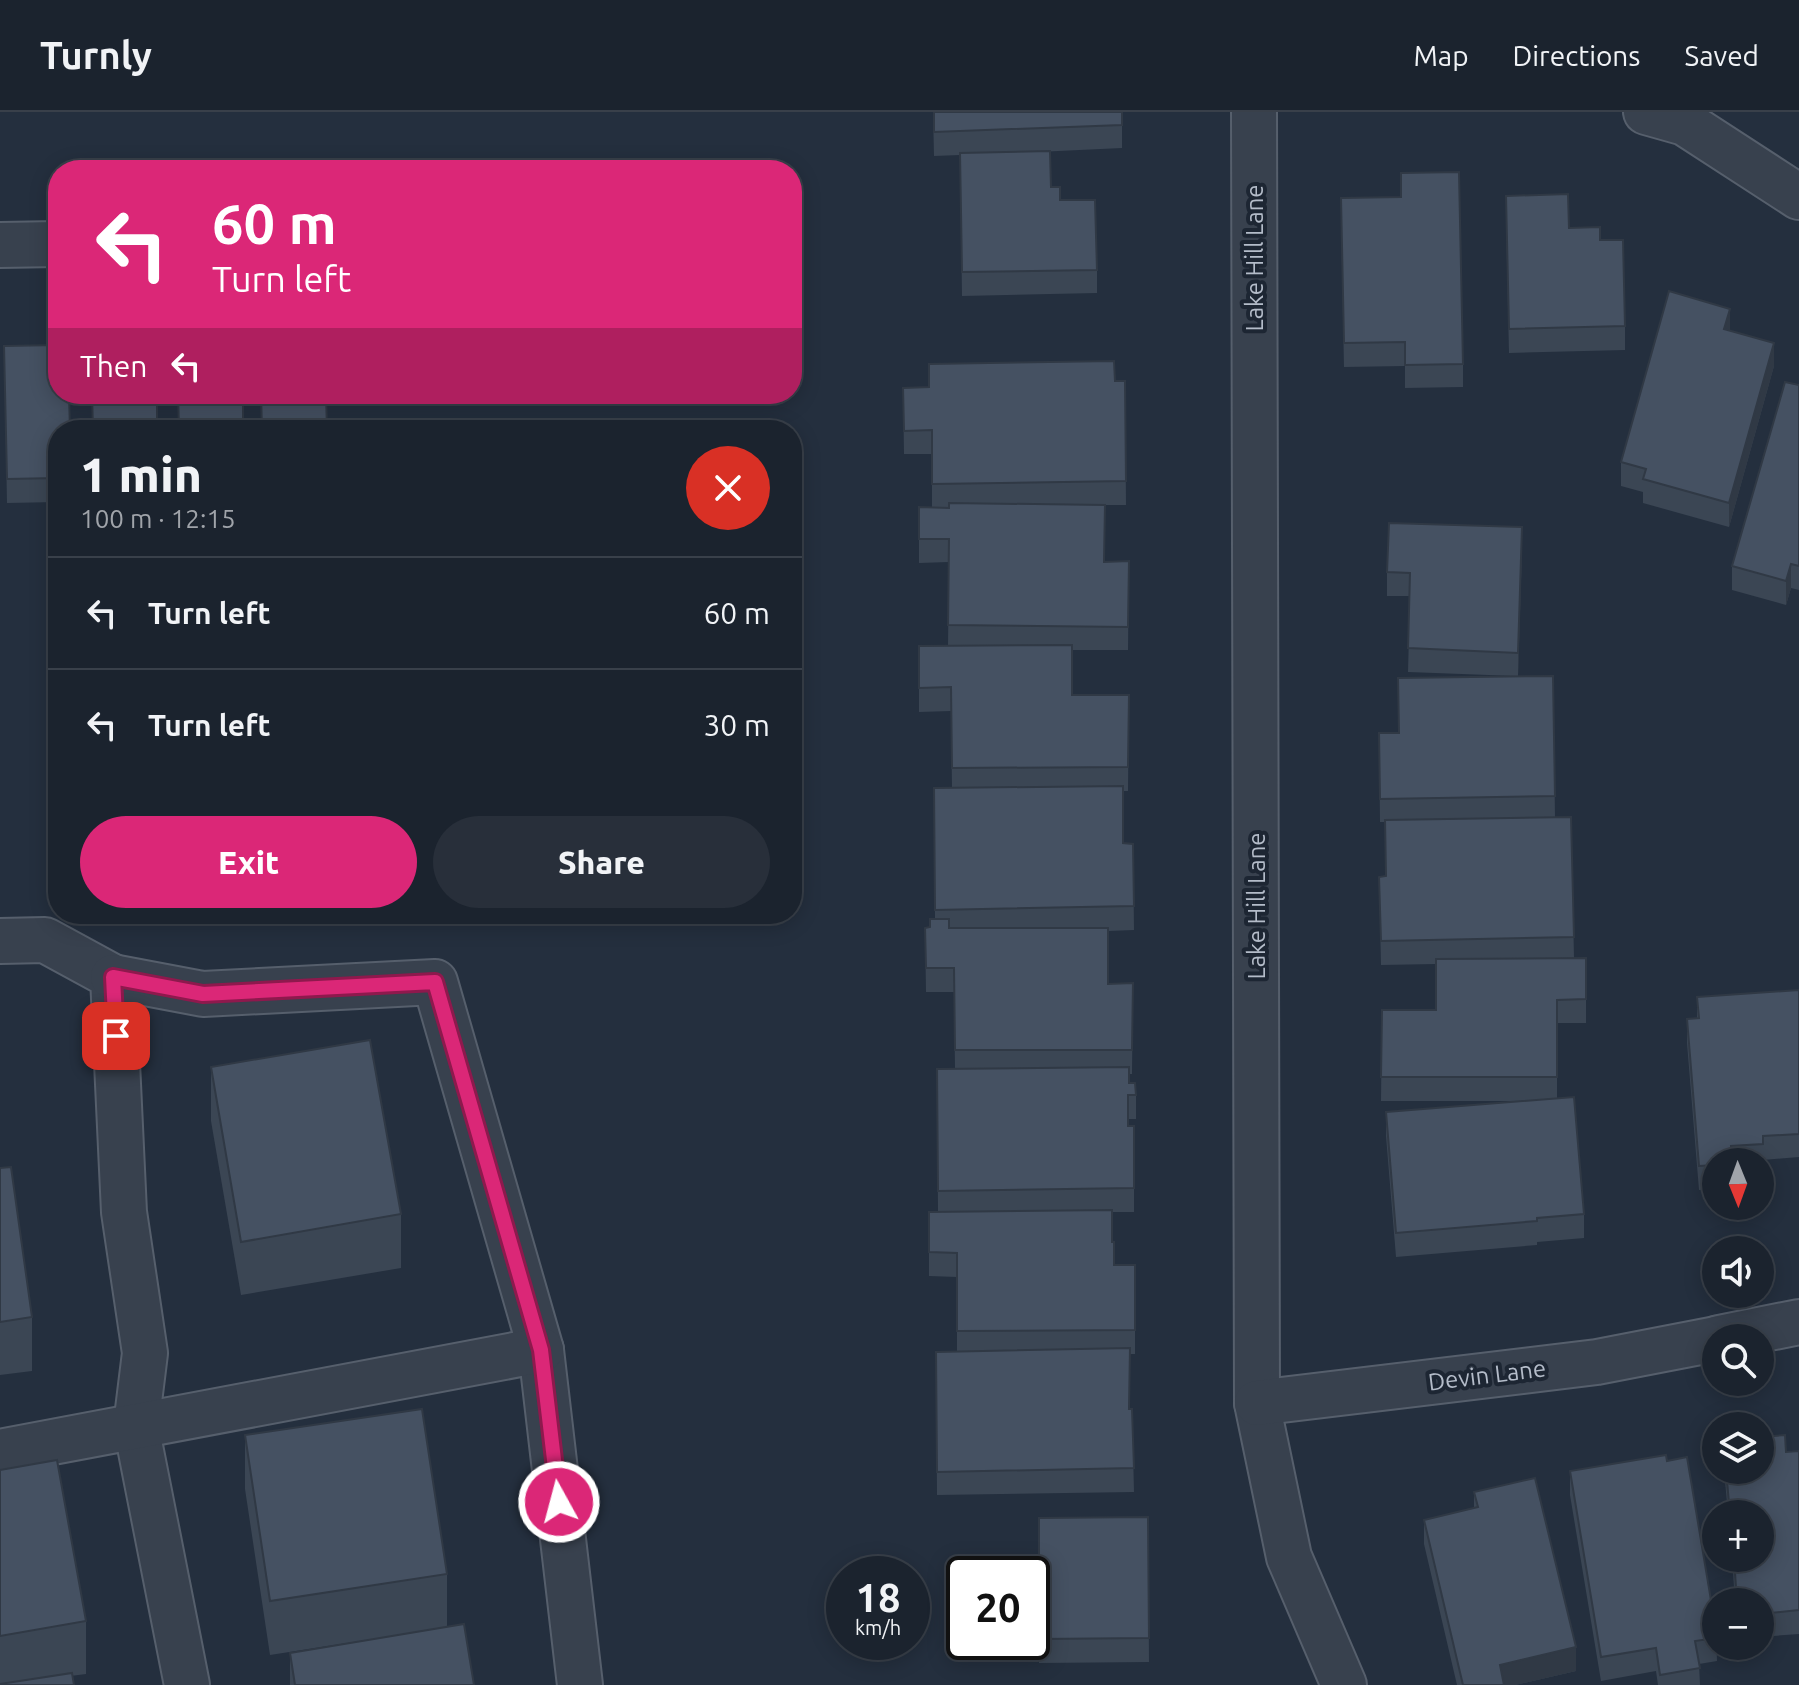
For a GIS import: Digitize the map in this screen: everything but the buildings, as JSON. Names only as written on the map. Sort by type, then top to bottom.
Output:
[{"type":"street","name":"Lake Hill Lane","points":[[1254,112],[1257,1403],[1289,1557],[1344,1685]]},
{"type":"street","points":[[1646,112],[1685,123],[1799,197]]},
{"type":"street","points":[[0,245],[48,244]]},
{"type":"street","points":[[0,941],[45,940],[113,977],[203,994],[435,982],[541,1350],[580,1685]]},
{"type":"street","points":[[113,977],[124,1212],[145,1353],[136,1426],[187,1685]]},
{"type":"street","name":"Devin Lane","points":[[1774,1327],[1799,1322]]},
{"type":"street","name":"Devin Lane","points":[[1257,1403],[1597,1362],[1702,1341]]},
{"type":"street","points":[[0,1452],[541,1350]]},
{"type":"route","points":[[116,1036],[113,977],[203,994],[435,982],[541,1350],[559,1502]]}]
